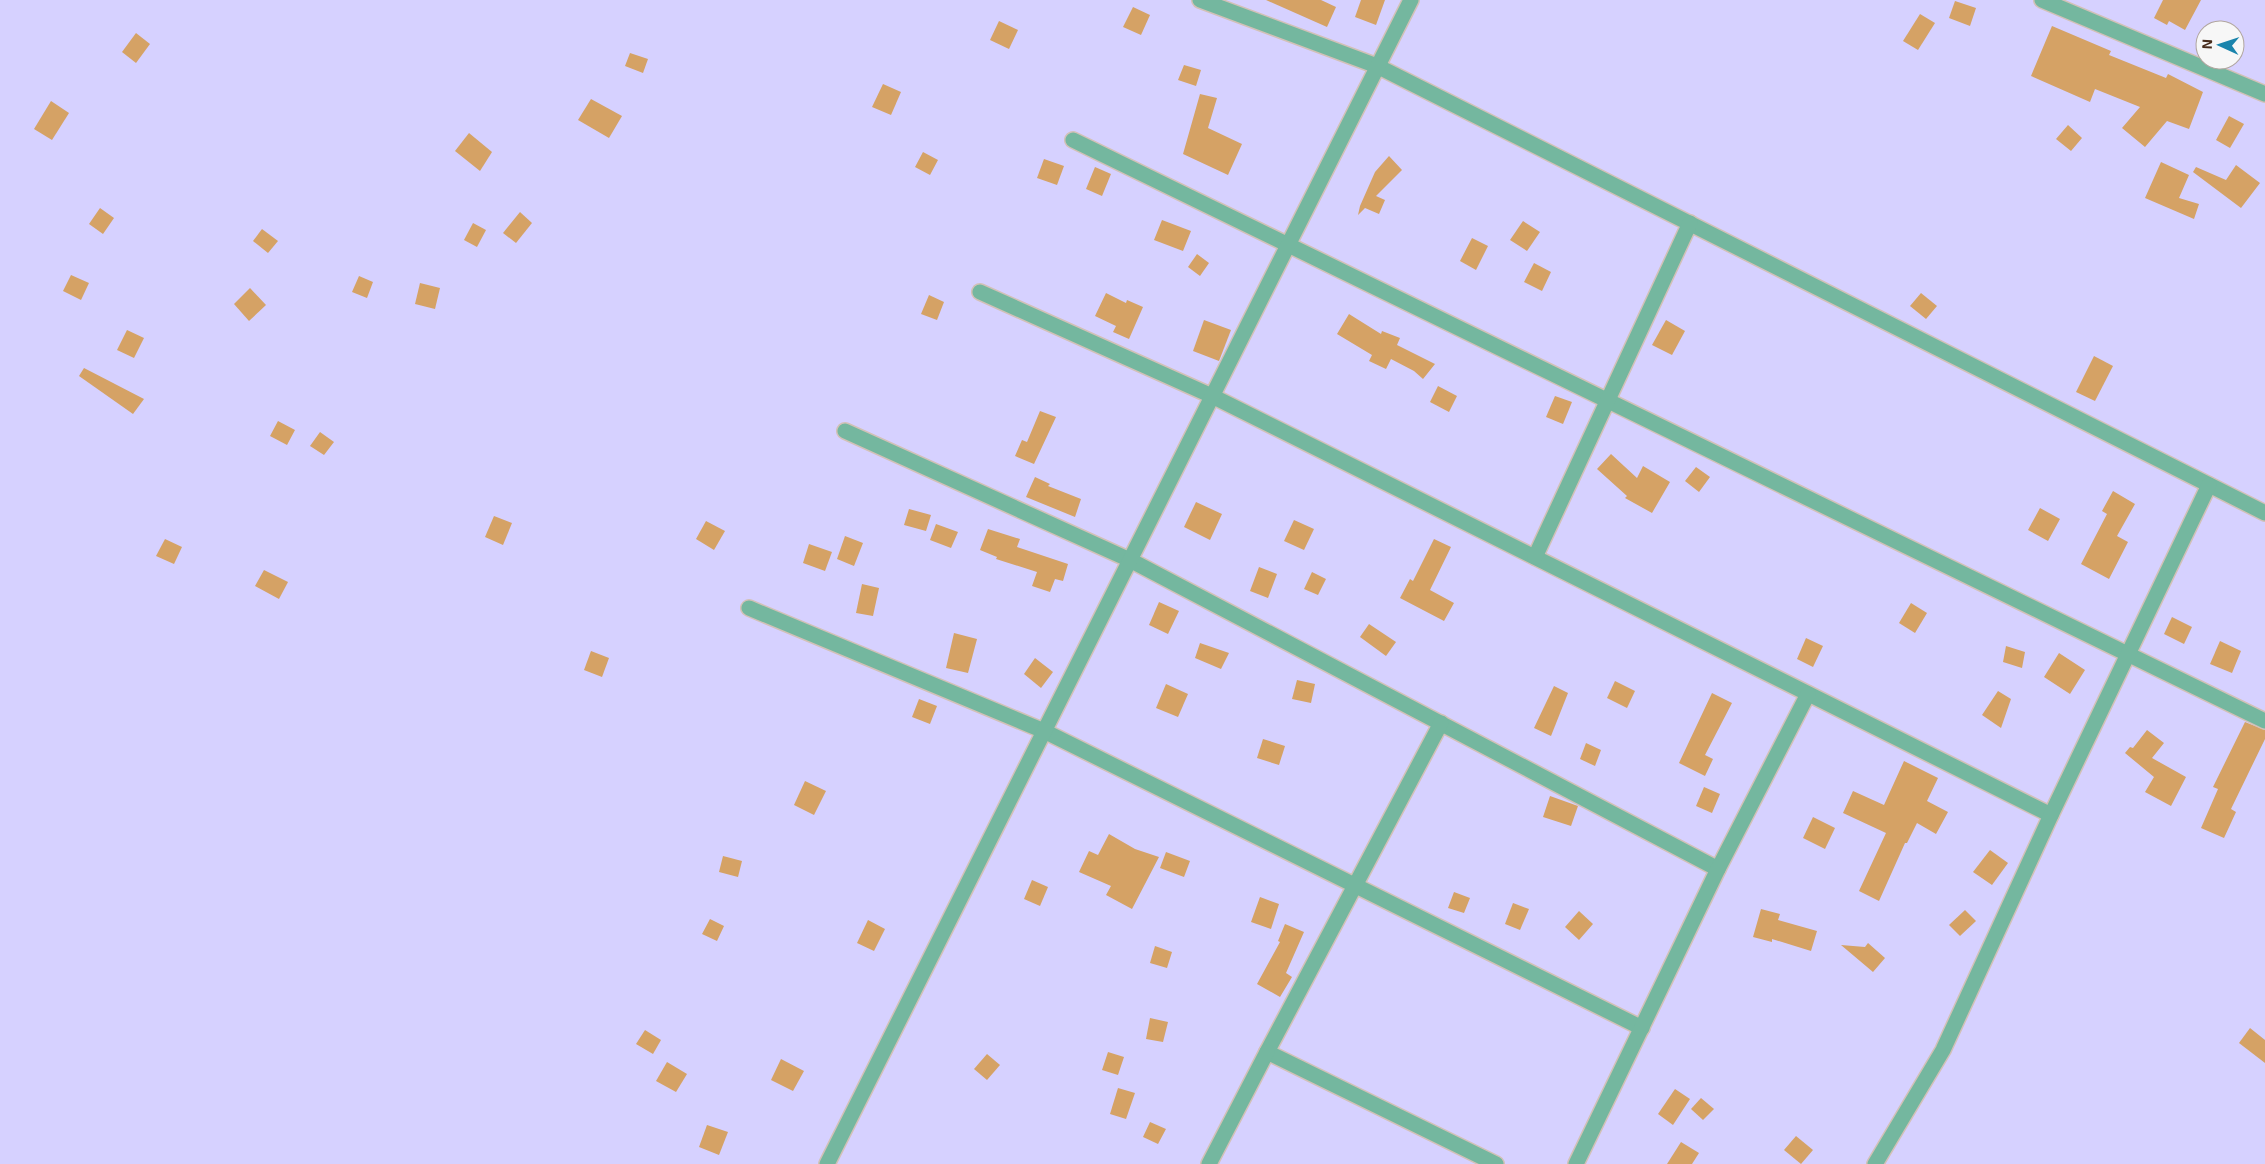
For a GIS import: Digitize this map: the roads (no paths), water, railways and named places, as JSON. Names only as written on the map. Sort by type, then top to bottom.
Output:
[{"type":"street","points":[[1200,0],[1377,66],[2265,513]]},
{"type":"street","points":[[827,1164],[1411,0]]},
{"type":"street","points":[[2042,0],[2265,94]]},
{"type":"street","points":[[1073,140],[2265,721]]},
{"type":"street","points":[[1535,557],[1690,223]]},
{"type":"street","points":[[980,292],[1212,396],[2052,815]]},
{"type":"street","points":[[845,431],[1130,560],[1718,869]]},
{"type":"street","points":[[1875,1164],[1944,1050],[2052,815],[2209,484]]},
{"type":"street","points":[[749,608],[1044,731],[1642,1028]]},
{"type":"street","points":[[1576,1164],[1718,869],[1808,694]]},
{"type":"street","points":[[1209,1164],[1441,723]]},
{"type":"street","points":[[1267,1052],[1496,1164]]}]
